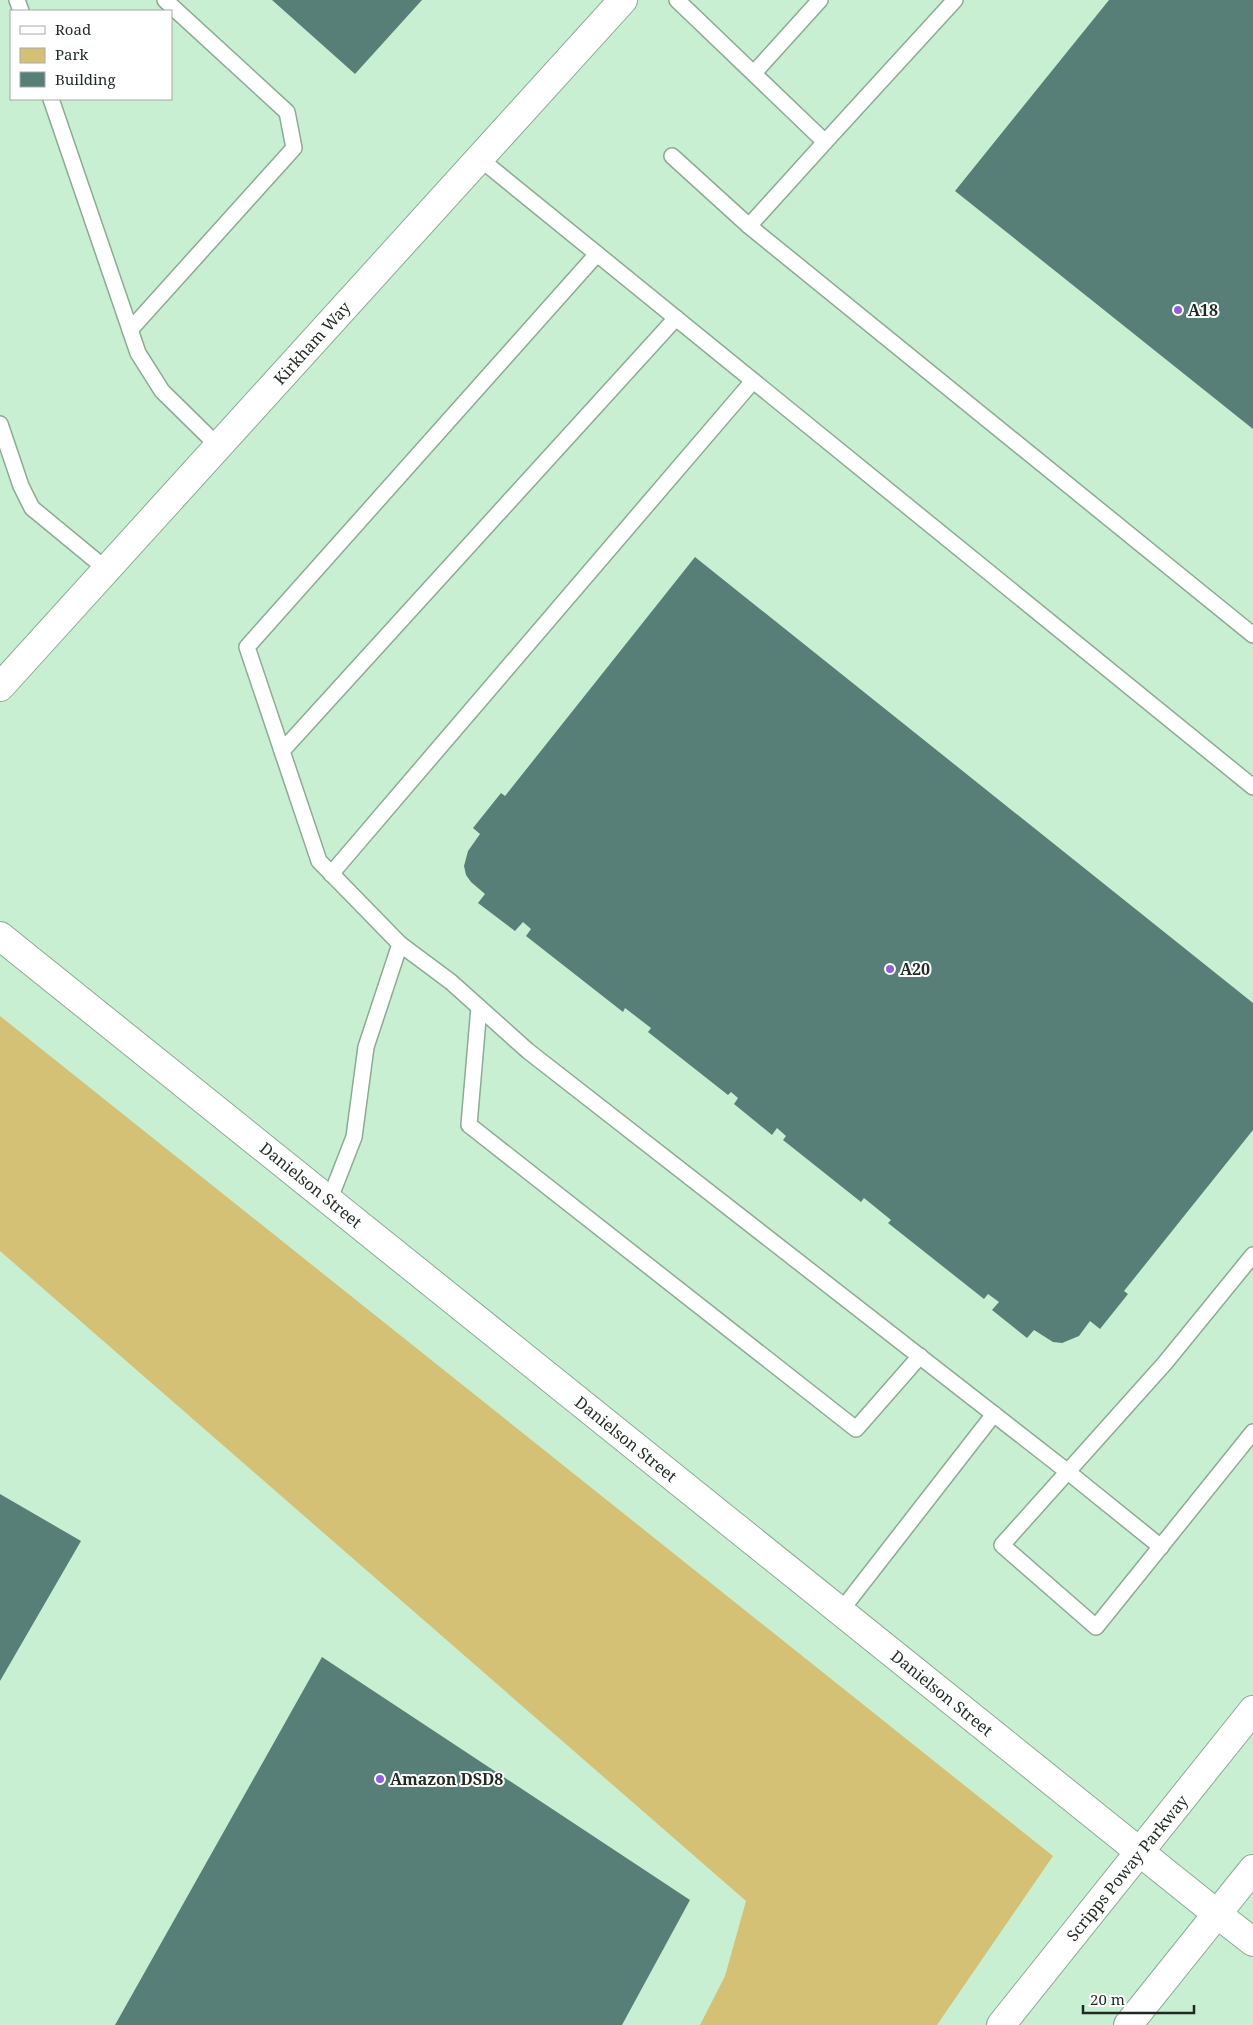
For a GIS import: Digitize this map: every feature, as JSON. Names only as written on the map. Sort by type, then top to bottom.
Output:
[{"type":"main road","name":"Kirkham Way","points":[[0,686],[623,0]]},
{"type":"main road","name":"Danielson Street","points":[[0,936],[1139,1853],[1253,1942]]},
{"type":"main road","name":"Scripps Poway Parkway","points":[[1001,2025],[1253,1710]]},
{"type":"main road","points":[[1128,2025],[1253,1869]]},
{"type":"lane","points":[[130,330],[294,148],[287,112],[165,0]]},
{"type":"lane","points":[[678,0],[825,142]]},
{"type":"lane","points":[[754,73],[820,0]]},
{"type":"lane","points":[[749,226],[955,0]]},
{"type":"lane","points":[[51,100],[138,353],[162,391],[218,446]]},
{"type":"lane","points":[[672,156],[749,226],[1253,635]]},
{"type":"lane","points":[[479,158],[1253,787]]},
{"type":"lane","points":[[597,254],[247,647],[319,861],[400,944],[452,982],[528,1051],[920,1356],[1161,1547]]},
{"type":"lane","points":[[282,752],[676,318]]},
{"type":"lane","points":[[331,874],[753,381]]},
{"type":"lane","points":[[0,424],[21,486],[32,508],[106,569]]},
{"type":"lane","points":[[329,1200],[354,1137],[366,1046],[400,944]]},
{"type":"lane","points":[[480,1007],[469,1125],[856,1429],[920,1356]]},
{"type":"lane","points":[[1253,1255],[1165,1362],[1002,1545],[1096,1627],[1253,1432]]},
{"type":"lane","points":[[840,1612],[994,1414]]},
{"type":"shaded area","points":[[0,0],[1253,0],[1253,2025],[0,2025]]},
{"type":"green space","points":[[0,1016],[1053,1856],[937,2025],[700,2025],[725,1976],[746,1901],[0,1251]]},
{"type":"building","points":[[272,0],[422,0],[355,74]]},
{"type":"building","name":"A18","points":[[1109,0],[1253,0],[1253,429],[955,191]]},
{"type":"building","name":"A20","points":[[695,557],[1253,1003],[1253,1130],[1124,1291],[1128,1294],[1100,1329],[1090,1321],[1079,1336],[1062,1343],[1053,1342],[1034,1330],[1027,1338],[992,1310],[999,1302],[988,1294],[984,1299],[888,1223],[891,1220],[864,1198],[861,1202],[783,1140],[786,1136],[777,1128],[772,1135],[734,1104],[738,1098],[731,1092],[728,1095],[648,1032],[651,1028],[625,1008],[623,1012],[526,936],[531,929],[523,922],[515,931],[478,903],[485,894],[471,882],[466,875],[464,866],[468,851],[480,834],[473,828],[501,793],[505,796]]},
{"type":"building","points":[[0,1494],[81,1541],[0,1681]]},
{"type":"building","name":"Amazon DSD8","points":[[322,1657],[690,1900],[622,2025],[115,2025]]},
{"type":"place","name":"A18","points":[[1178,310]]},
{"type":"place","name":"A20","points":[[890,969]]},
{"type":"place","name":"Amazon DSD8","points":[[380,1779]]}]
